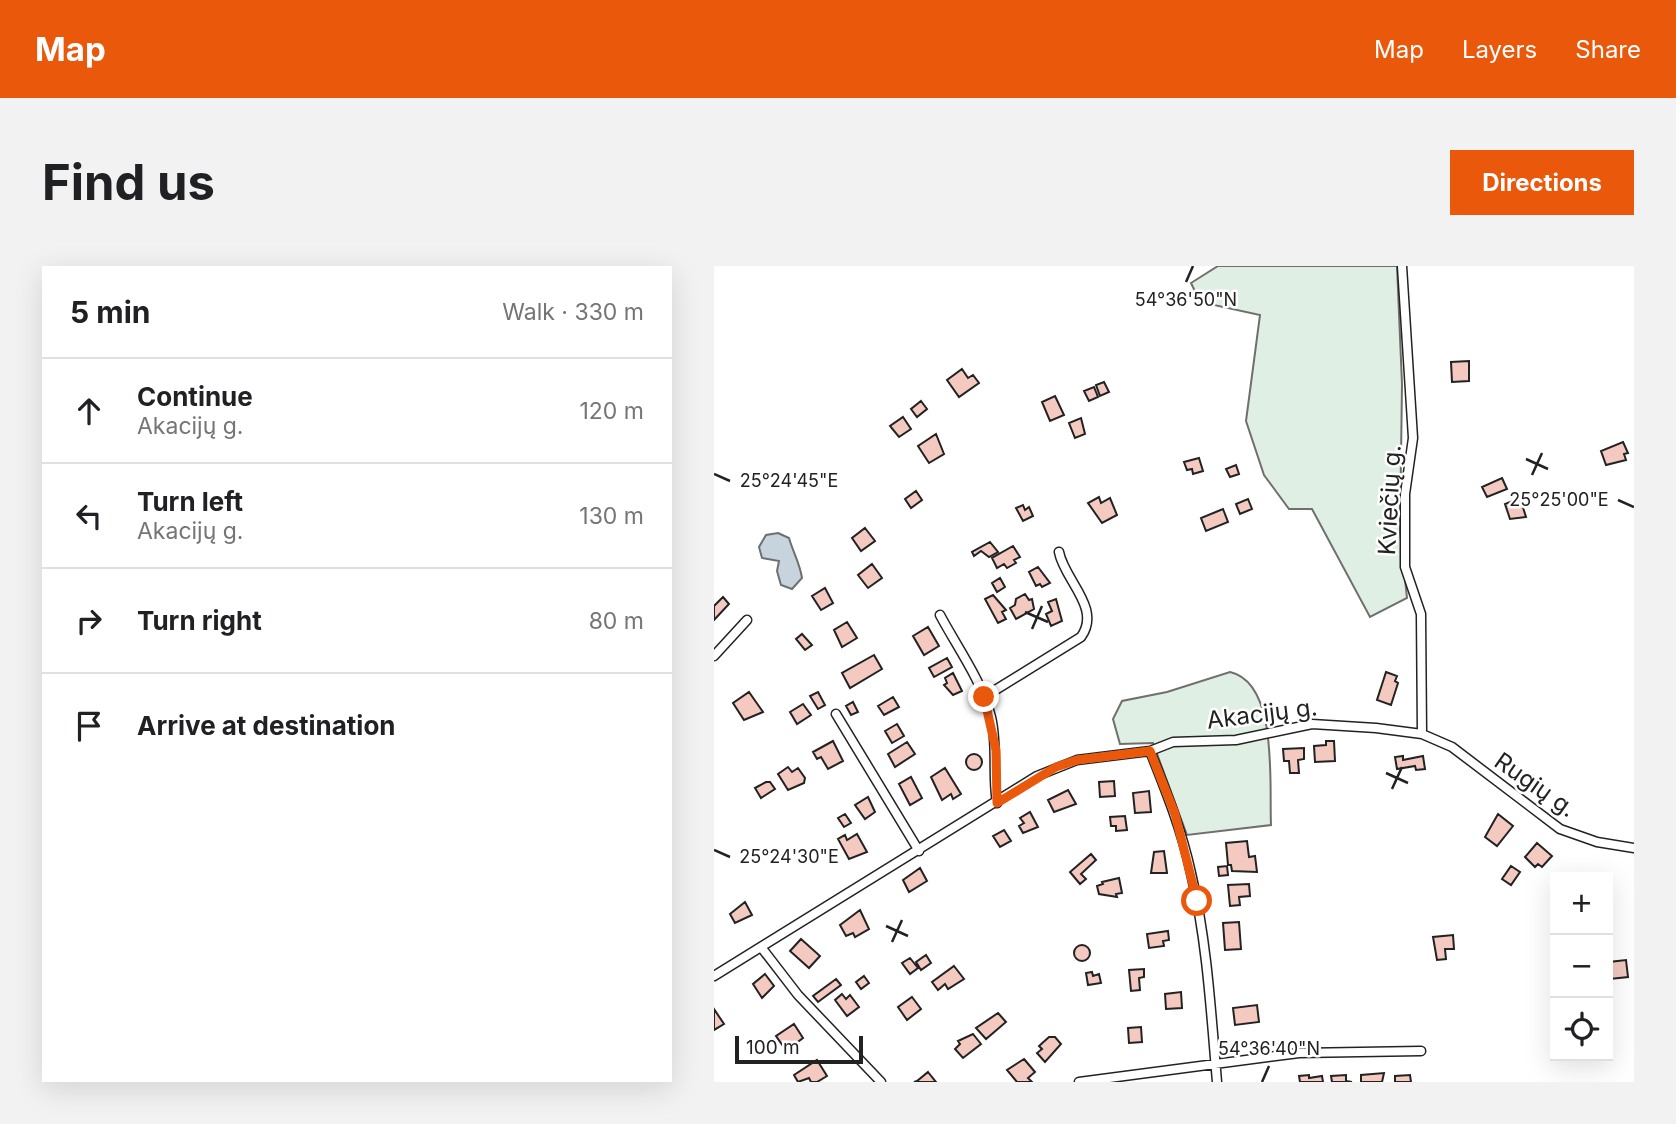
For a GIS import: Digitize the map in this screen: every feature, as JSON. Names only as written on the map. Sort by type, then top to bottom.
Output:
[{"type":"street","name":"Kviečių g.","points":[[1402,266],[1413,438],[1405,495],[1405,566],[1421,614],[1422,734]]},
{"type":"street","points":[[984,697],[1081,637],[1086,630],[1086,607],[1059,552]]},
{"type":"street","points":[[940,615],[984,697],[996,750],[997,803]]},
{"type":"street","points":[[714,655],[747,620]]},
{"type":"street","points":[[836,715],[919,851]]},
{"type":"street","name":"Akacijų g.","points":[[714,976],[1056,767],[1077,760],[1150,751],[1173,743],[1236,740],[1311,724],[1422,734]]},
{"type":"street","name":"Rugių g.","points":[[1422,734],[1452,747],[1560,829],[1597,842],[1634,848]]},
{"type":"street","points":[[1150,751],[1175,814],[1191,871],[1207,977],[1217,1082]]},
{"type":"street","points":[[761,947],[798,995],[881,1082]]},
{"type":"street","points":[[1079,1082],[1151,1075],[1215,1063],[1338,1051],[1421,1051]]},
{"type":"green space","points":[[1218,266],[1397,266],[1402,384],[1400,532],[1407,598],[1370,617],[1312,509],[1289,509],[1264,475],[1246,421],[1260,315],[1200,302],[1191,283]]},
{"type":"green space","points":[[1230,672],[1246,680],[1257,695],[1264,715],[1270,762],[1271,825],[1187,835],[1153,743],[1120,744],[1113,719],[1122,701],[1167,692]]},
{"type":"shaded area","points":[[778,533],[789,538],[801,573],[802,578],[792,589],[781,585],[777,571],[779,561],[762,558],[759,547],[766,535]]},
{"type":"building","points":[[1469,361],[1469,381],[1452,382],[1451,362]]},
{"type":"building","points":[[962,369],[968,378],[973,375],[979,383],[959,397],[947,380]]},
{"type":"building","points":[[1104,382],[1109,392],[1100,396],[1096,385]]},
{"type":"building","points":[[1094,387],[1098,397],[1089,401],[1084,391]]},
{"type":"building","points":[[1055,396],[1064,415],[1050,421],[1042,402]]},
{"type":"building","points":[[921,401],[927,409],[917,417],[911,409]]},
{"type":"building","points":[[903,417],[911,429],[899,437],[890,426]]},
{"type":"building","points":[[1081,418],[1085,434],[1075,438],[1069,423]]},
{"type":"building","points":[[936,434],[944,454],[929,463],[918,446]]},
{"type":"building","points":[[1623,442],[1628,453],[1624,454],[1626,460],[1606,465],[1601,451]]},
{"type":"building","points":[[1199,458],[1203,471],[1193,474],[1192,469],[1187,470],[1184,462]]},
{"type":"building","points":[[1236,465],[1239,474],[1230,477],[1226,469]]},
{"type":"building","points":[[1502,478],[1507,489],[1487,497],[1482,487]]},
{"type":"building","points":[[916,491],[922,500],[911,508],[905,499]]},
{"type":"building","points":[[1099,497],[1101,503],[1110,498],[1117,515],[1102,523],[1088,503]]},
{"type":"building","points":[[1520,498],[1526,517],[1510,519],[1505,504]]},
{"type":"building","points":[[1248,499],[1252,509],[1240,514],[1236,504]]},
{"type":"building","points":[[1023,505],[1025,510],[1029,507],[1033,516],[1023,521],[1016,508]]},
{"type":"building","points":[[1223,509],[1228,522],[1206,531],[1201,518]]},
{"type":"building","points":[[865,528],[875,541],[861,551],[852,538]]},
{"type":"building","points":[[990,542],[998,552],[989,557],[981,551],[974,556],[972,552]]},
{"type":"building","points":[[1013,546],[1020,557],[1014,560],[1016,563],[1007,568],[1004,564],[997,568],[992,558]]},
{"type":"building","points":[[872,564],[882,578],[868,588],[858,575]]},
{"type":"building","points":[[1038,567],[1050,583],[1042,587],[1040,584],[1036,586],[1029,572]]},
{"type":"building","points":[[1000,578],[1005,587],[997,592],[992,583]]},
{"type":"building","points":[[825,588],[833,603],[821,610],[812,596]]},
{"type":"building","points":[[1025,594],[1029,600],[1032,599],[1034,609],[1016,619],[1010,608],[1015,605],[1016,599]]},
{"type":"building","points":[[993,595],[1006,610],[1002,612],[1006,619],[998,623],[985,599]]},
{"type":"building","points":[[723,597],[729,604],[714,620],[714,606]]},
{"type":"building","points":[[1056,599],[1062,621],[1051,626],[1046,614],[1052,611],[1048,602]]},
{"type":"building","points":[[847,622],[857,638],[842,647],[834,630]]},
{"type":"building","points":[[928,627],[939,646],[924,655],[913,636]]},
{"type":"building","points":[[802,634],[812,645],[805,650],[796,639]]},
{"type":"building","points":[[874,655],[882,669],[850,688],[842,673]]},
{"type":"building","points":[[947,658],[952,667],[934,677],[929,668]]},
{"type":"building","points":[[1386,672],[1397,676],[1395,681],[1398,683],[1391,705],[1377,700]]},
{"type":"building","points":[[953,673],[962,691],[953,695],[944,685],[947,683],[945,678]]},
{"type":"building","points":[[749,692],[763,712],[744,720],[733,703]]},
{"type":"building","points":[[818,692],[825,705],[818,709],[810,696]]},
{"type":"building","points":[[893,697],[899,707],[884,715],[878,706]]},
{"type":"building","points":[[853,702],[858,712],[851,715],[846,706]]},
{"type":"building","points":[[803,704],[811,715],[797,724],[790,712]]},
{"type":"building","points":[[897,724],[904,736],[892,743],[885,731]]},
{"type":"building","points":[[833,741],[843,761],[828,769],[821,757],[817,759],[813,752]]},
{"type":"building","points":[[1326,741],[1334,741],[1335,761],[1315,762],[1314,746],[1326,745]]},
{"type":"building","points":[[907,742],[915,754],[895,767],[888,754]]},
{"type":"building","points":[[1304,748],[1304,759],[1298,760],[1299,773],[1290,773],[1289,761],[1284,761],[1283,749]]},
{"type":"building","points":[[974,754],[980,756],[980,768],[974,770],[968,768],[966,762],[968,756]]},
{"type":"building","points":[[1403,756],[1403,760],[1423,756],[1425,769],[1416,770],[1415,766],[1397,769],[1395,757]]},
{"type":"building","points":[[788,767],[792,772],[798,768],[805,778],[804,783],[788,790],[778,774]]},
{"type":"building","points":[[945,768],[961,794],[953,799],[951,794],[942,800],[931,777]]},
{"type":"building","points":[[911,777],[922,798],[910,805],[899,784]]},
{"type":"building","points":[[1114,781],[1115,796],[1100,797],[1099,782]]},
{"type":"building","points":[[770,782],[775,789],[761,798],[755,788]]},
{"type":"building","points":[[1068,790],[1076,804],[1054,812],[1048,800]]},
{"type":"building","points":[[1149,791],[1151,812],[1135,813],[1133,793]]},
{"type":"building","points":[[868,797],[875,812],[865,819],[855,805]]},
{"type":"building","points":[[1030,812],[1038,827],[1023,833],[1019,826],[1024,823],[1020,818]]},
{"type":"building","points":[[845,814],[851,823],[844,827],[838,818]]},
{"type":"building","points":[[1498,814],[1513,826],[1497,846],[1485,837]]},
{"type":"building","points":[[1125,816],[1127,830],[1116,831],[1116,826],[1111,826],[1110,817]]},
{"type":"building","points":[[1004,830],[1011,841],[1000,847],[993,836]]},
{"type":"building","points":[[857,834],[867,852],[849,859],[838,839],[845,835],[847,840]]},
{"type":"building","points":[[1247,841],[1249,857],[1255,856],[1257,872],[1232,871],[1231,865],[1228,865],[1226,843]]},
{"type":"building","points":[[1537,843],[1552,856],[1542,867],[1538,864],[1535,867],[1525,857]]},
{"type":"building","points":[[1164,851],[1167,873],[1151,873],[1154,852]]},
{"type":"building","points":[[1091,854],[1096,860],[1081,874],[1086,879],[1080,884],[1070,872]]},
{"type":"building","points":[[1227,866],[1228,875],[1219,876],[1218,867]]},
{"type":"building","points":[[1511,866],[1520,872],[1511,885],[1502,879]]},
{"type":"building","points":[[920,868],[927,881],[909,892],[903,880]]},
{"type":"building","points":[[1119,878],[1122,893],[1116,894],[1117,897],[1099,894],[1097,886],[1103,884],[1102,882]]},
{"type":"building","points":[[1249,884],[1250,896],[1239,897],[1240,905],[1230,906],[1228,885]]},
{"type":"building","points":[[745,902],[752,915],[735,923],[730,914]]},
{"type":"building","points":[[860,910],[869,929],[855,937],[853,933],[846,936],[840,925]]},
{"type":"building","points":[[1239,922],[1241,949],[1225,950],[1223,923]]},
{"type":"building","points":[[1168,931],[1169,940],[1163,941],[1164,946],[1149,948],[1147,934]]},
{"type":"building","points":[[1453,935],[1454,949],[1445,949],[1446,959],[1437,960],[1433,937]]},
{"type":"building","points":[[801,939],[820,956],[809,968],[790,951]]},
{"type":"building","points":[[1082,945],[1088,947],[1088,959],[1082,961],[1076,959],[1074,953],[1076,947]]},
{"type":"building","points":[[926,955],[931,963],[921,970],[916,962]]},
{"type":"building","points":[[910,958],[918,968],[910,974],[902,963]]},
{"type":"building","points":[[1626,960],[1628,977],[1613,979],[1613,962]]},
{"type":"building","points":[[954,966],[964,979],[948,989],[945,984],[938,990],[932,982]]},
{"type":"building","points":[[1144,969],[1144,977],[1139,978],[1140,990],[1131,991],[1129,970]]},
{"type":"building","points":[[1092,972],[1093,976],[1099,974],[1101,983],[1088,985],[1086,973]]},
{"type":"building","points":[[765,974],[774,986],[762,998],[753,984]]},
{"type":"building","points":[[864,976],[869,983],[861,989],[856,982]]},
{"type":"building","points":[[836,979],[841,985],[818,1002],[813,996]]},
{"type":"building","points":[[1181,992],[1182,1008],[1166,1009],[1165,994]]},
{"type":"building","points":[[842,994],[846,999],[850,995],[859,1007],[847,1016],[835,1000]]},
{"type":"building","points":[[912,997],[921,1009],[907,1020],[898,1007]]},
{"type":"building","points":[[1257,1005],[1259,1022],[1235,1025],[1233,1008]]},
{"type":"building","points":[[714,1009],[724,1024],[714,1030]]},
{"type":"building","points":[[998,1013],[1006,1022],[986,1039],[976,1028]]},
{"type":"building","points":[[794,1024],[803,1038],[791,1047],[788,1042],[783,1046],[776,1036]]},
{"type":"building","points":[[1141,1027],[1142,1042],[1129,1043],[1128,1028]]},
{"type":"building","points":[[973,1034],[981,1044],[963,1058],[955,1049],[960,1044],[958,1041]]},
{"type":"building","points":[[1049,1037],[1055,1037],[1061,1044],[1045,1062],[1037,1053],[1042,1049],[1039,1046]]},
{"type":"building","points":[[1024,1059],[1035,1072],[1028,1078],[1032,1082],[1017,1082],[1007,1070]]},
{"type":"building","points":[[817,1060],[827,1076],[817,1082],[811,1082],[809,1078],[798,1082],[794,1075]]},
{"type":"building","points":[[928,1072],[936,1082],[914,1082],[917,1081]]},
{"type":"building","points":[[1384,1073],[1382,1082],[1361,1082],[1361,1075]]},
{"type":"building","points":[[1309,1075],[1309,1078],[1322,1076],[1323,1082],[1300,1082],[1299,1076]]},
{"type":"building","points":[[1346,1075],[1346,1081],[1352,1082],[1332,1082],[1331,1076]]},
{"type":"building","points":[[1410,1075],[1411,1082],[1395,1082],[1395,1076]]},
{"type":"route","points":[[984,697],[991,717],[996,750],[997,803],[1037,776],[1056,767],[1077,760],[1150,751],[1175,814],[1197,901]]}]
